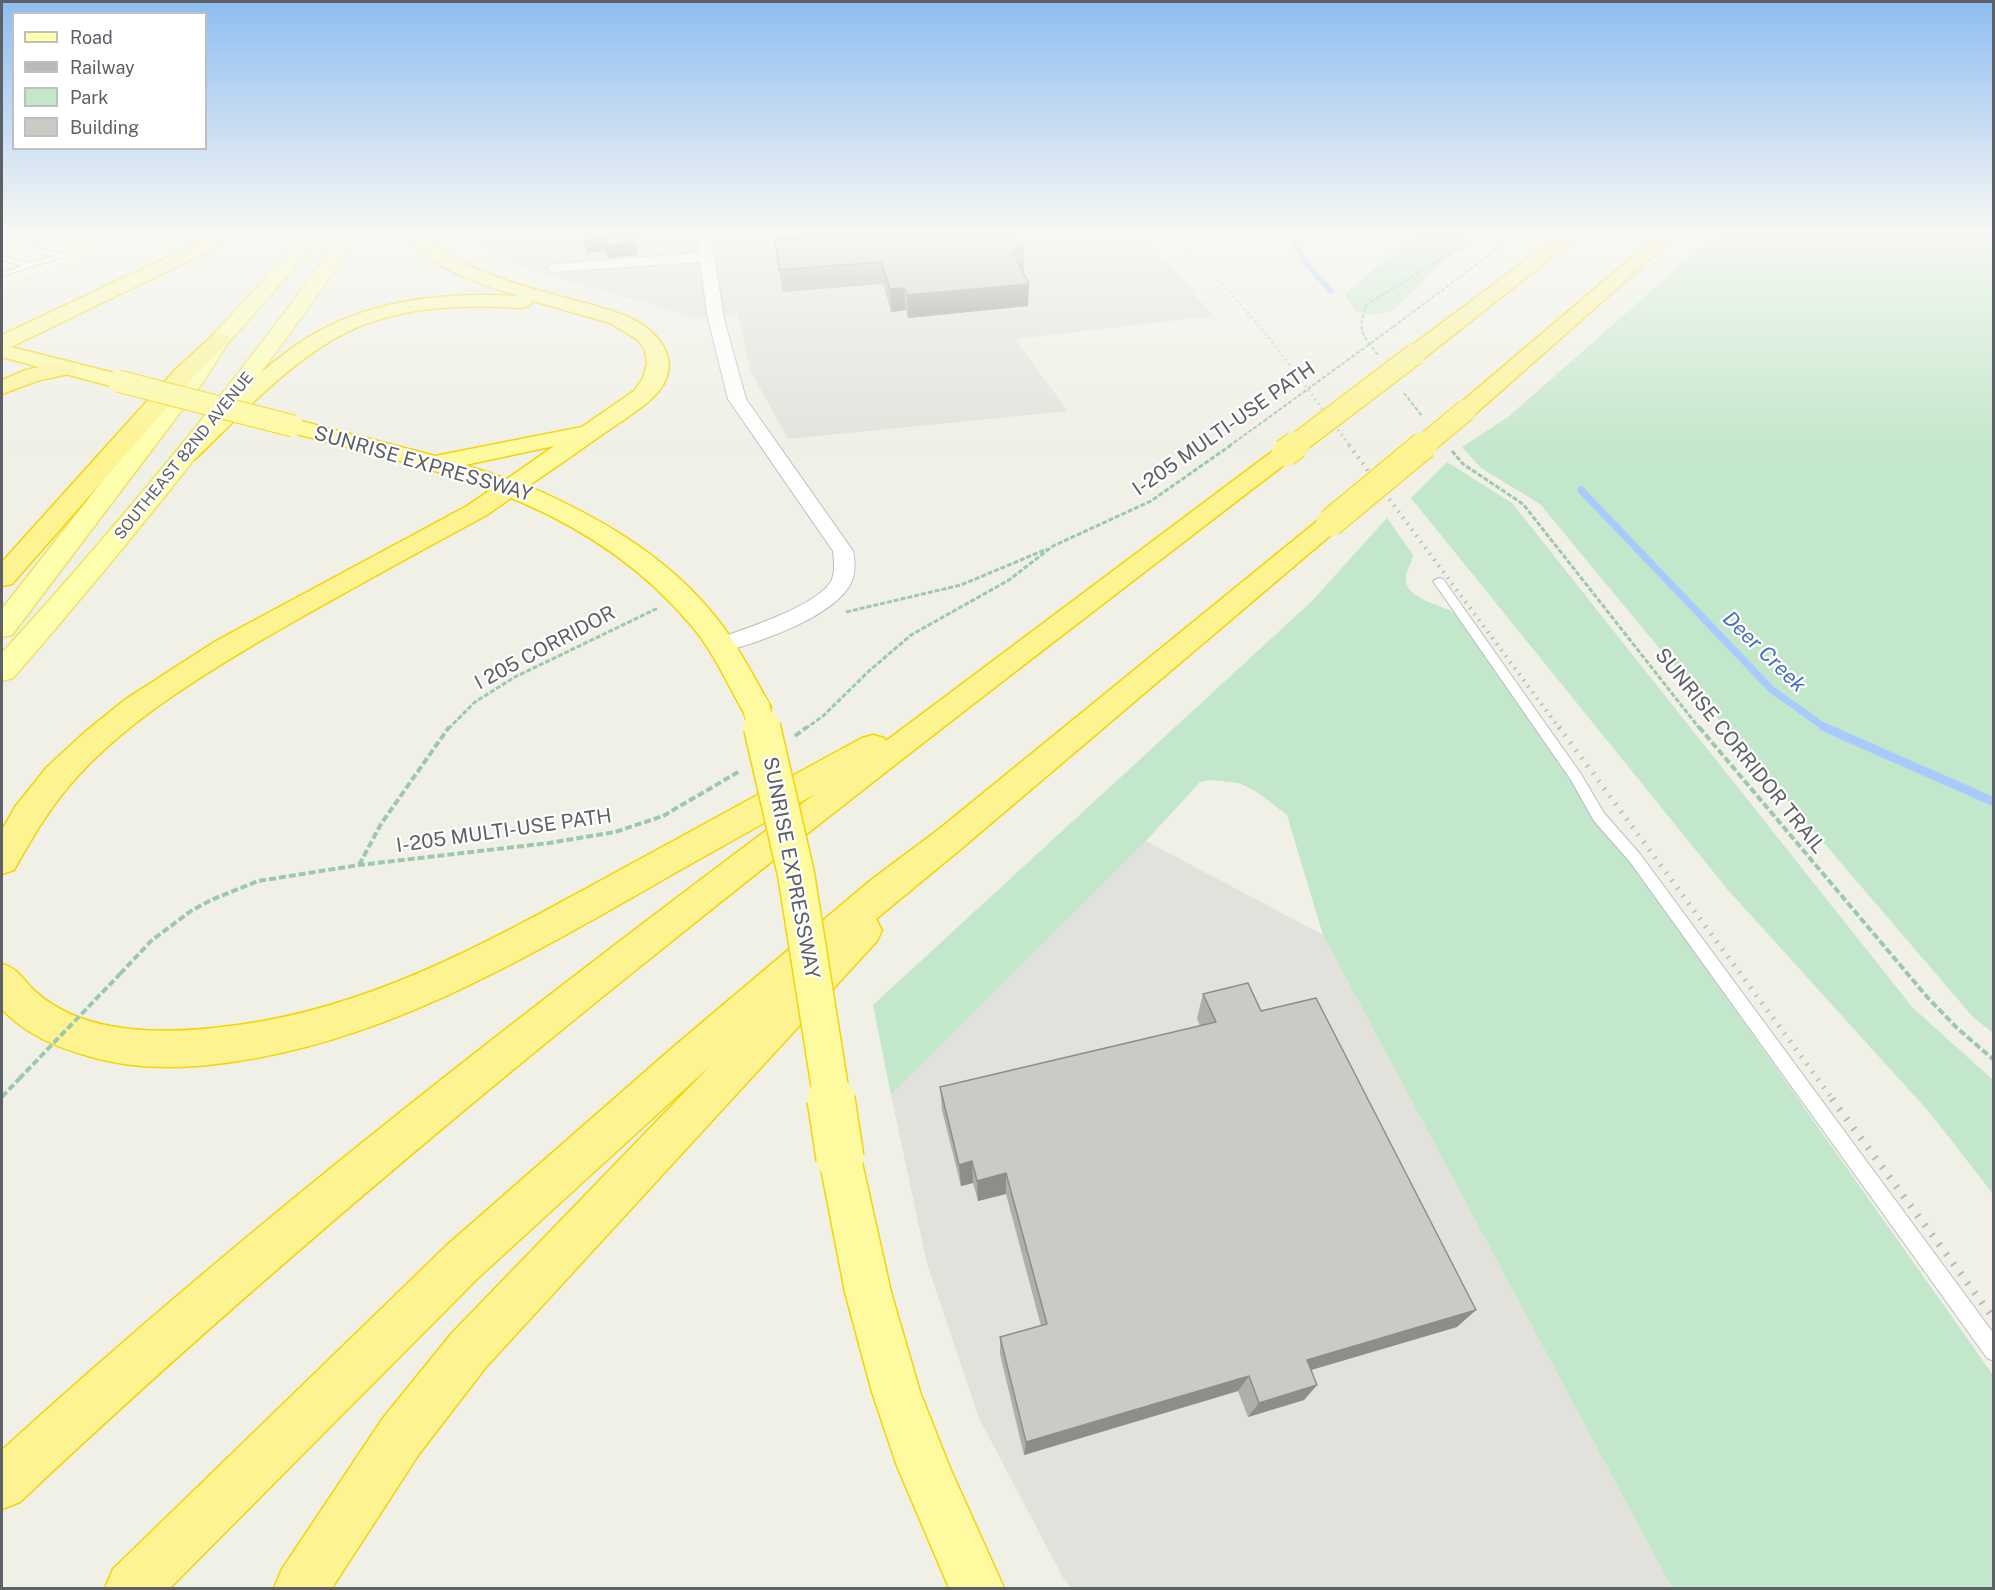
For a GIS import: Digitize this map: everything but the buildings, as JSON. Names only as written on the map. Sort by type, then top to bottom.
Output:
[{"type":"highway","points":[[2,343],[81,305]]},
{"type":"highway","points":[[187,454],[303,350],[331,333],[368,317],[416,305]]},
{"type":"highway","points":[[2,860],[19,827],[54,782],[111,728],[154,695],[232,645],[476,511],[642,396],[656,376],[659,359],[652,343],[636,330],[601,314],[573,305]]},
{"type":"highway","points":[[2,1484],[92,1399],[398,1137],[534,1027],[1479,305]]},
{"type":"highway","points":[[132,1588],[462,1262],[783,976],[1466,410],[1587,305]]},
{"type":"highway","points":[[2,579],[184,374],[220,339]]},
{"type":"highway","name":"SUNRISE EXPRESSWAY","points":[[2,351],[432,463],[548,501],[606,534],[659,574],[683,598],[722,645],[756,707],[774,766],[794,862],[840,1158],[855,1239],[877,1327],[903,1413],[947,1525],[977,1588]]},
{"type":"highway","points":[[2,387],[24,378],[66,368]]},
{"type":"highway","points":[[432,463],[531,445],[598,428]]},
{"type":"highway","points":[[2,980],[23,1006],[47,1023],[82,1037],[127,1047],[156,1049],[243,1044],[289,1036],[338,1023],[424,990],[508,950],[974,690]]},
{"type":"highway","points":[[301,1588],[328,1543],[401,1436],[469,1350],[950,839]]},
{"type":"main road","points":[[2,628],[181,396],[220,339],[251,305]]},
{"type":"main road","name":"SOUTHEAST 82ND AVENUE","points":[[2,671],[66,600],[187,454],[244,382],[299,305]]},
{"type":"street","points":[[714,305],[737,399],[843,551],[846,567],[839,585],[821,602],[722,645]]},
{"type":"lane","points":[[1439,582],[1576,777],[1599,817],[1635,858],[1994,1351]]},
{"type":"path","name":"I-205 MULTI-USE PATH","points":[[791,739],[823,716],[905,640],[1009,580],[1053,546],[1151,501],[1423,305]]},
{"type":"path","name":"SUNRISE CORRIDOR TRAIL","points":[[1463,464],[1523,504],[1713,746],[1928,998],[1957,1028],[1994,1060]]},
{"type":"path","points":[[843,613],[961,585],[1053,546]]},
{"type":"path","name":"I 205 CORRIDOR","points":[[359,866],[381,824],[433,750],[452,724],[475,702],[515,677],[618,626],[683,598]]},
{"type":"path","name":"I-205 MULTI-USE PATH","points":[[2,1097],[151,941],[211,900],[258,881],[549,843],[615,832],[663,816],[744,768]]},
{"type":"shaded area","points":[[653,305],[1204,305],[1213,316],[1015,339],[1068,411],[788,439],[751,372],[738,313],[694,317]]},
{"type":"shaded area","points":[[1146,841],[1323,935],[1672,1588],[1071,1588],[1062,1576],[979,1418],[927,1264],[891,1095]]},
{"type":"green space","points":[[1352,305],[1398,305],[1392,311],[1372,315],[1355,311]]},
{"type":"green space","points":[[1635,305],[1993,305],[1993,1033],[1973,1017],[1722,724],[1540,504],[1481,468],[1462,447],[1508,417]]},
{"type":"green space","points":[[1447,462],[1512,503],[1913,1008],[1993,1080],[1993,1194],[1930,1113],[1728,890],[1411,498]]},
{"type":"green space","points":[[1387,518],[1413,555],[1406,577],[1411,591],[1424,600],[1455,613],[1993,1375],[1993,1588],[1672,1588],[1323,935],[1287,815],[1257,792],[1239,783],[1210,780],[1200,782],[1146,841],[891,1095],[873,1005],[1311,602]]},
{"type":"waterway","name":"Deer Creek","points":[[1581,490],[1771,689],[1825,727]]},
{"type":"waterway","name":"Deer Creek","points":[[1825,727],[1994,802]]},
{"type":"railway","points":[[1241,305],[1268,336],[1350,446]]},
{"type":"railway","points":[[1349,445],[1560,729]]},
{"type":"railway","points":[[1559,727],[1834,1101]]},
{"type":"railway","points":[[1832,1099],[1994,1319]]}]
